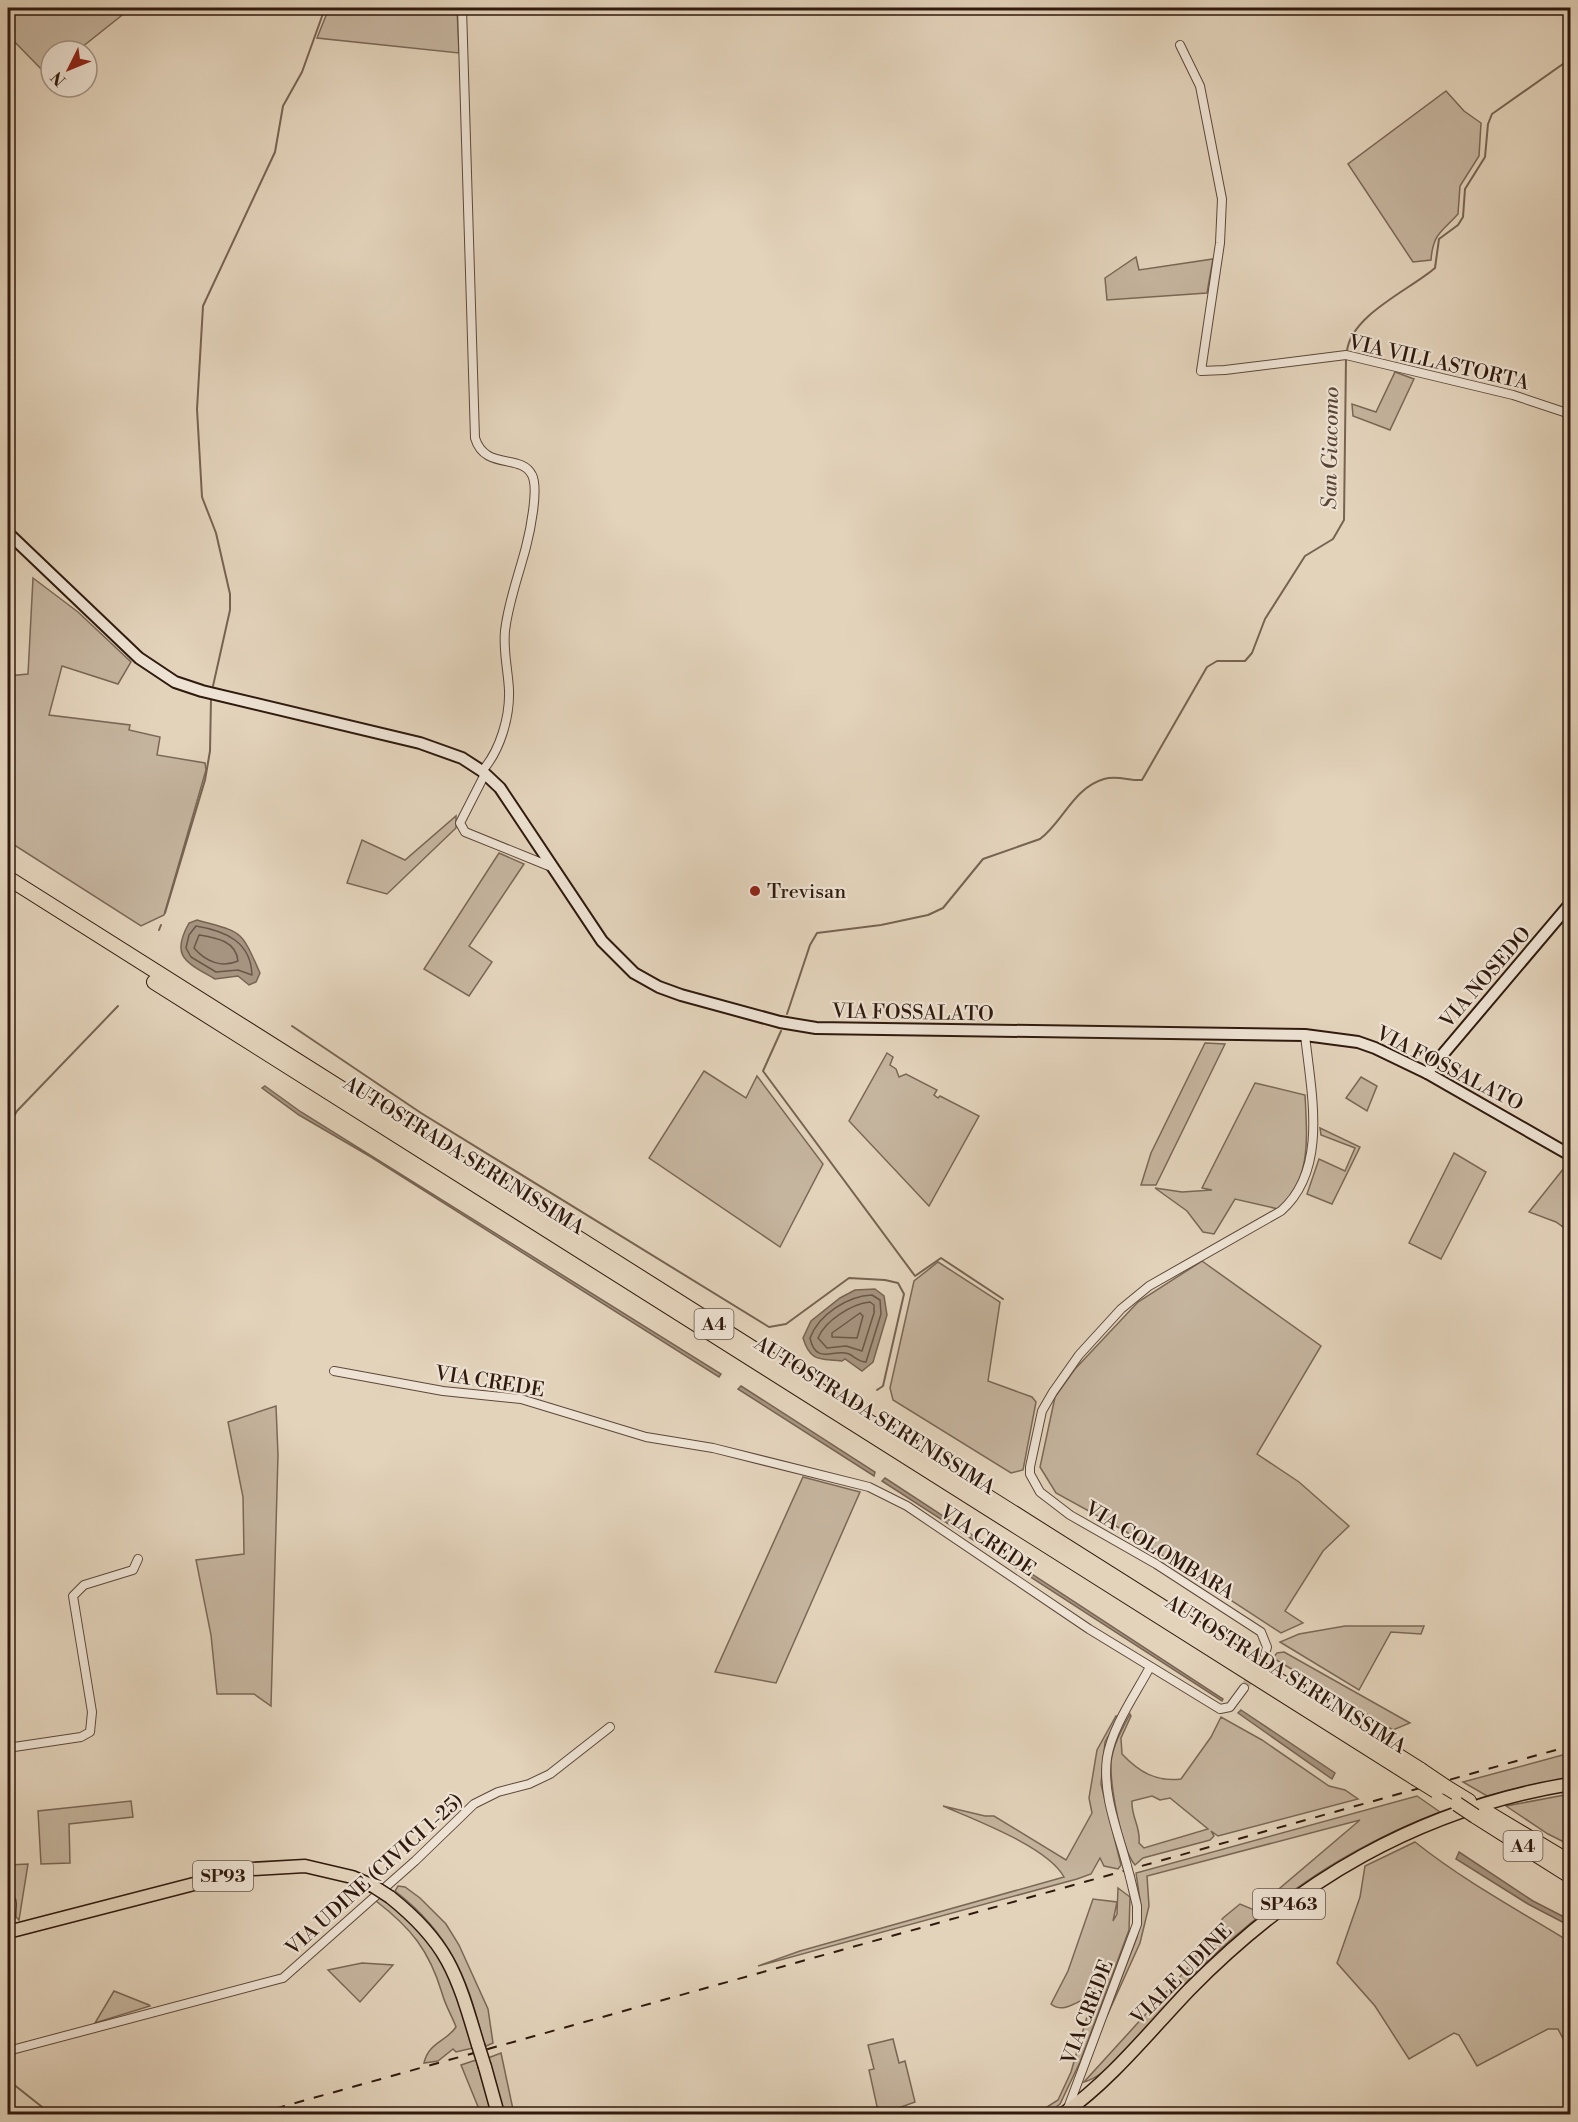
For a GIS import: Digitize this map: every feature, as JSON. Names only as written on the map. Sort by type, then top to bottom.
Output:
[{"type":"highway","name":"AUTOSTRADA SERENISSIMA","points":[[8,878],[1463,1803],[1570,1862]]},
{"type":"highway","name":"AUTOSTRADA SERENISSIMA","points":[[8,890],[1418,1774]]},
{"type":"highway","name":"AUTOSTRADA SERENISSIMA","points":[[1480,1813],[1570,1876]]},
{"type":"main road","name":"VIALE UDINE","points":[[1065,2114],[1116,2069],[1190,1990],[1252,1930],[1316,1884],[1385,1842],[1420,1825],[1489,1802],[1570,1784]]},
{"type":"main road","name":"SP93","points":[[8,1932],[252,1869],[284,1866],[324,1869],[352,1877],[373,1886],[390,1897],[430,1933],[443,1951],[465,2001],[498,2115]]},
{"type":"street","points":[[462,8],[475,438],[478,449],[487,456],[526,468],[532,475],[534,484],[530,533],[505,628],[504,645],[509,702],[506,720],[495,752],[460,823],[465,832],[549,866],[552,865]]},
{"type":"street","name":"VIA VILLASTORTA","points":[[1180,45],[1200,86],[1222,199],[1220,243],[1201,370],[1225,370],[1346,354],[1514,395],[1570,414]]},
{"type":"street","name":"VIA FOSSALATO","points":[[8,533],[139,658],[175,682],[447,751],[484,772],[512,804],[602,941],[634,973],[670,991],[780,1022],[839,1029],[1305,1035],[1348,1041],[1375,1048],[1427,1073],[1568,1152]]},
{"type":"street","name":"VIA NOSEDO","points":[[1427,1073],[1570,904]]},
{"type":"street","name":"VIA COLOMBARA","points":[[1265,1654],[1267,1647],[1261,1632],[1156,1564],[1070,1515],[1040,1492],[1030,1474],[1042,1411],[1062,1376],[1108,1321],[1149,1286],[1281,1211],[1300,1191],[1307,1173],[1313,1138],[1305,1035]]},
{"type":"street","name":"VIA CREDE","points":[[334,1371],[443,1391],[521,1399],[646,1437],[713,1448],[869,1487],[907,1506],[1150,1667],[1113,1738],[1107,1758],[1111,1807],[1137,1906],[1137,1924],[1065,2114]]},
{"type":"street","points":[[8,1751],[14,1747],[81,1737],[90,1732],[92,1712],[73,1596],[84,1585],[133,1570],[138,1559]]},
{"type":"street","points":[[1150,1667],[1220,1709],[1230,1707],[1244,1688]]},
{"type":"street","name":"VIA UDINE (CIVICI 1-25)","points":[[8,2051],[283,1978],[415,1861],[474,1804],[498,1792],[529,1784],[550,1774],[610,1727]]},
{"type":"street","points":[[8,1894],[12,1904],[8,1932]]},
{"type":"shaded area","points":[[8,8],[131,8],[92,39],[39,39],[39,67],[8,35]]},
{"type":"shaded area","points":[[329,8],[457,8],[459,53],[317,38]]},
{"type":"shaded area","points":[[1446,91],[1464,111],[1481,123],[1479,156],[1460,186],[1458,214],[1436,238],[1431,260],[1413,262],[1348,164]]},
{"type":"shaded area","points":[[1136,257],[1139,270],[1213,259],[1207,293],[1107,300],[1105,278]]},
{"type":"shaded area","points":[[1395,372],[1414,379],[1390,430],[1353,416],[1352,404],[1376,412]]},
{"type":"shaded area","points":[[33,578],[78,612],[131,662],[118,684],[62,666],[49,715],[130,725],[129,730],[160,737],[157,755],[205,763],[206,770],[164,915],[141,926],[8,841],[8,676],[28,674]]},
{"type":"shaded area","points":[[456,816],[456,828],[387,894],[347,883],[362,840],[405,860]]},
{"type":"shaded area","points":[[499,853],[524,864],[469,946],[492,962],[469,996],[424,969]]},
{"type":"shaded area","points":[[1205,1043],[1225,1044],[1156,1185],[1141,1185],[1151,1153]]},
{"type":"shaded area","points":[[887,1053],[893,1057],[890,1065],[896,1069],[899,1077],[906,1074],[937,1090],[934,1095],[938,1098],[940,1096],[979,1116],[929,1206],[849,1121]]},
{"type":"shaded area","points":[[704,1071],[746,1098],[757,1076],[823,1164],[780,1247],[649,1158]]},
{"type":"shaded area","points":[[1361,1077],[1377,1086],[1367,1111],[1346,1098]]},
{"type":"shaded area","points":[[1255,1083],[1305,1095],[1306,1142],[1302,1171],[1297,1185],[1278,1209],[1235,1199],[1214,1234],[1203,1232],[1187,1211],[1155,1188],[1182,1192],[1212,1190],[1202,1188]]},
{"type":"shaded area","points":[[1320,1128],[1360,1147],[1332,1204],[1307,1194],[1319,1159],[1345,1171],[1355,1148],[1321,1135]]},
{"type":"shaded area","points":[[1454,1153],[1486,1172],[1441,1259],[1409,1243]]},
{"type":"shaded area","points":[[1564,1168],[1570,1172],[1570,1232],[1556,1222],[1529,1212]]},
{"type":"shaded area","points":[[1202,1261],[1321,1346],[1257,1454],[1299,1482],[1349,1526],[1323,1551],[1285,1611],[1303,1623],[1281,1633],[1125,1531],[1056,1493],[1040,1467],[1055,1397],[1075,1369],[1138,1302]]},
{"type":"shaded area","points":[[938,1262],[1000,1302],[988,1381],[1032,1397],[1036,1402],[1023,1470],[1011,1473],[893,1400],[890,1388],[914,1281]]},
{"type":"shaded area","points":[[276,1406],[278,1455],[271,1706],[254,1694],[217,1694],[211,1635],[196,1560],[244,1554],[243,1497],[228,1422]]},
{"type":"shaded area","points":[[803,1477],[860,1492],[776,1683],[715,1672]]},
{"type":"shaded area","points":[[1345,1626],[1424,1626],[1421,1634],[1391,1632],[1359,1690],[1280,1642],[1299,1634]]},
{"type":"shaded area","points":[[1284,1652],[1410,1723],[1393,1730],[1273,1658],[1277,1653]]},
{"type":"shaded area","points":[[1130,1714],[1121,1738],[1122,1754],[1142,1771],[1156,1777],[1181,1779],[1211,1737],[1221,1717],[1262,1740],[1329,1786],[1345,1790],[1358,1799],[1218,1836],[1211,1831],[1214,1836],[1210,1840],[1143,1858],[1135,1865],[1121,1831],[1111,1772],[1114,1749]],"holes":[[[1152,1796],[1160,1800],[1170,1798],[1208,1829],[1144,1848],[1139,1843],[1139,1832],[1132,1801]]]},
{"type":"shaded area","points":[[1116,1716],[1119,1717],[1105,1742],[1101,1784],[1121,1865],[1118,1869],[1104,1866],[1100,1858],[1091,1874],[1077,1879],[758,1966],[800,1951],[1064,1877],[1056,1866],[1043,1855],[1010,1835],[943,1806],[994,1816],[1066,1860],[1092,1813],[1089,1798],[1097,1750]]},
{"type":"shaded area","points":[[1570,1753],[1570,1778],[1487,1796],[1463,1782]]},
{"type":"shaded area","points":[[1570,1794],[1570,1845],[1548,1834],[1506,1806]]},
{"type":"shaded area","points":[[1417,1796],[1440,1812],[1372,1842],[1281,1899],[1197,1971],[1128,2050],[1112,2065],[1098,2076],[1084,2082],[1186,1970],[1223,1918],[1240,1904],[1254,1910],[1360,1820],[1147,1876],[1149,1906],[1140,1943],[1106,2018],[1137,1937],[1141,1907],[1136,1873]]},
{"type":"shaded area","points":[[131,1801],[133,1817],[69,1824],[70,1863],[41,1864],[38,1811]]},
{"type":"shaded area","points":[[1415,1842],[1472,1882],[1570,1942],[1570,2052],[1558,2029],[1548,2029],[1477,2066],[1459,2035],[1454,2033],[1409,2059],[1375,2006],[1337,1963],[1360,1897],[1365,1866]]},
{"type":"shaded area","points":[[28,1864],[19,1920],[16,1917],[16,1900],[8,1886],[8,1865]]},
{"type":"shaded area","points":[[398,1886],[405,1887],[420,1898],[446,1924],[459,1945],[488,2009],[493,2043],[484,2047],[472,2001],[455,1960],[444,1941],[414,1907],[395,1891]]},
{"type":"shaded area","points":[[1118,1888],[1130,1897],[1129,1930],[1080,2062],[1060,2104],[1047,2114],[1036,2114],[1058,2100],[1071,2072],[1093,1996],[1061,2008],[1051,2004],[1068,1971],[1093,1899],[1117,1902],[1113,1921],[1117,1914]]},
{"type":"shaded area","points":[[380,1897],[413,1921],[447,1966],[473,2048],[456,2052],[453,2049],[438,2061],[424,2063],[426,2056],[434,2046],[456,2027],[425,1952],[409,1931],[376,1901]]},
{"type":"shaded area","points":[[362,1963],[393,1965],[360,2002],[328,1970]]},
{"type":"shaded area","points":[[114,1991],[149,2005],[150,2006],[95,2023]]},
{"type":"shaded area","points":[[893,2039],[899,2063],[905,2061],[915,2102],[890,2111],[889,2109],[878,2111],[869,2070],[874,2069],[868,2045]]},
{"type":"shaded area","points":[[501,2053],[514,2114],[504,2114],[488,2058]]},
{"type":"shaded area","points":[[476,2060],[492,2114],[481,2114],[461,2065]]},
{"type":"water","points":[[197,920],[223,927],[243,940],[260,973],[256,982],[249,985],[238,976],[215,979],[189,963],[181,951],[181,944],[189,923]]},
{"type":"water","points":[[265,1086],[301,1112],[721,1374],[719,1377],[371,1157],[299,1115],[262,1088]]},
{"type":"water","points":[[875,1289],[884,1296],[887,1315],[873,1362],[862,1371],[845,1359],[842,1361],[814,1356],[803,1338],[811,1321],[840,1298],[855,1290]]},
{"type":"water","points":[[741,1386],[875,1472],[874,1476],[738,1389]]},
{"type":"water","points":[[885,1478],[1223,1699],[1222,1701],[882,1481]]},
{"type":"water","points":[[1241,1710],[1335,1773],[1332,1779],[1238,1713]]},
{"type":"water","points":[[1459,1852],[1533,1901],[1570,1920],[1570,1926],[1528,1904],[1456,1859]]},
{"type":"waterway","points":[[213,686],[230,610],[230,594],[216,533],[202,497],[197,409],[203,306],[275,152],[283,106],[302,72],[325,8]]},
{"type":"waterway","name":"San Giacomo","points":[[1347,351],[1351,338],[1370,314],[1435,268],[1439,239],[1458,225],[1463,217],[1465,189],[1485,157],[1488,124],[1492,114],[1570,59]]},
{"type":"waterway","name":"San Giacomo","points":[[787,1014],[810,945],[817,933],[881,925],[928,915],[943,908],[983,859],[1040,839],[1076,797],[1093,783],[1109,778],[1142,780],[1207,667],[1217,661],[1245,661],[1252,653],[1265,619],[1305,556],[1333,539],[1344,520],[1346,357]]},
{"type":"waterway","points":[[165,913],[205,780],[210,751],[211,698]]},
{"type":"waterway","points":[[159,930],[161,925]]},
{"type":"waterway","points":[[8,1126],[17,1111],[118,1006]]},
{"type":"waterway","points":[[292,1026],[421,1113],[769,1327],[786,1324],[849,1278],[898,1283],[904,1294],[883,1386],[877,1390]]},
{"type":"waterway","points":[[781,1031],[763,1071],[915,1276],[941,1258],[1003,1299]]},
{"type":"waterway","points":[[8,2080],[51,2114]]},
{"type":"tunnel","points":[[1244,1688],[1265,1654]]},
{"type":"railway","points":[[256,2114],[1570,1746]]},
{"type":"place","name":"Trevisan","points":[[755,891]]}]
